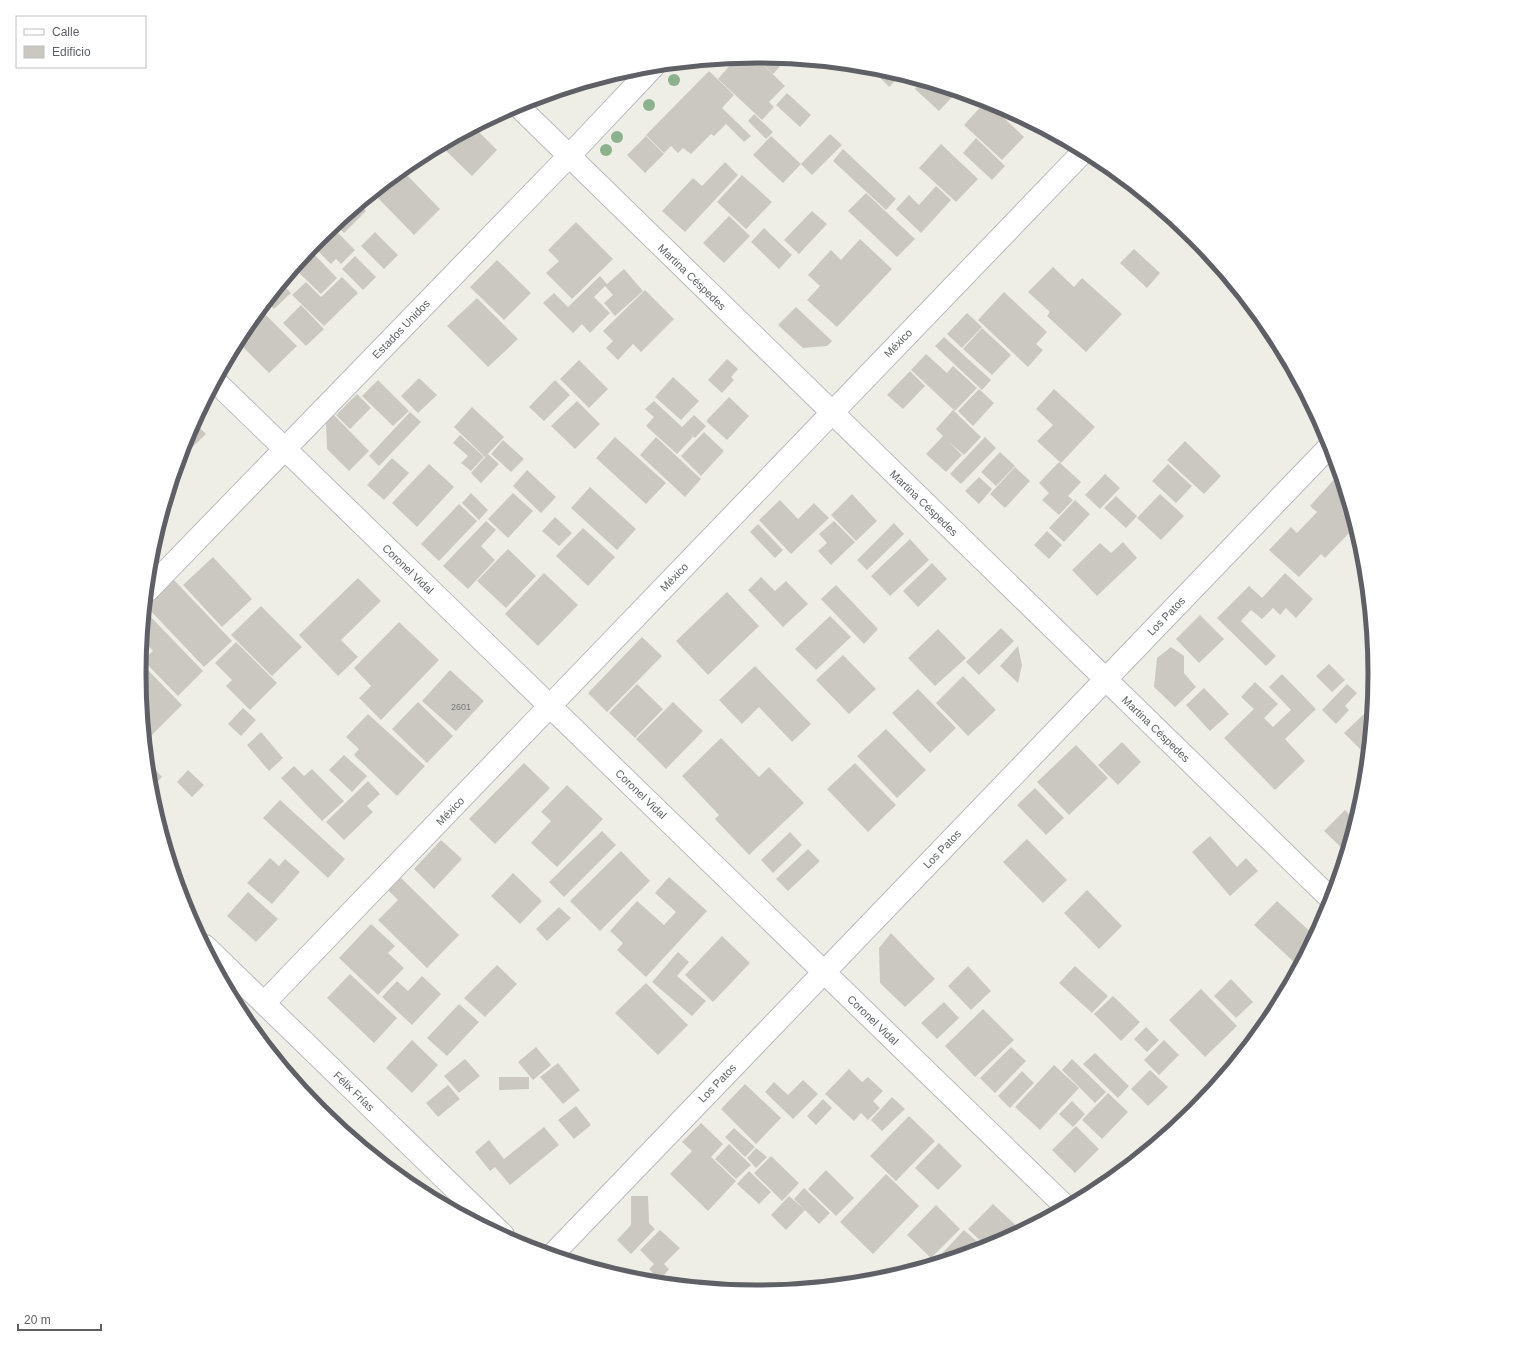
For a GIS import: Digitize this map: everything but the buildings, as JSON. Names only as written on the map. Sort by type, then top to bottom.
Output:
[{"type":"street","name":"Estados Unidos","points":[[153,584],[569,156],[647,73]]},
{"type":"street","name":"Martina Céspedes","points":[[523,111],[1327,895]]},
{"type":"street","name":"México","points":[[264,1003],[1080,155]]},
{"type":"street","name":"Coronel Vidal","points":[[219,385],[1062,1203]]},
{"type":"street","name":"Los Patos","points":[[555,1251],[1326,450]]},
{"type":"street","name":"Félix Frías","points":[[217,958],[492,1224]]}]
